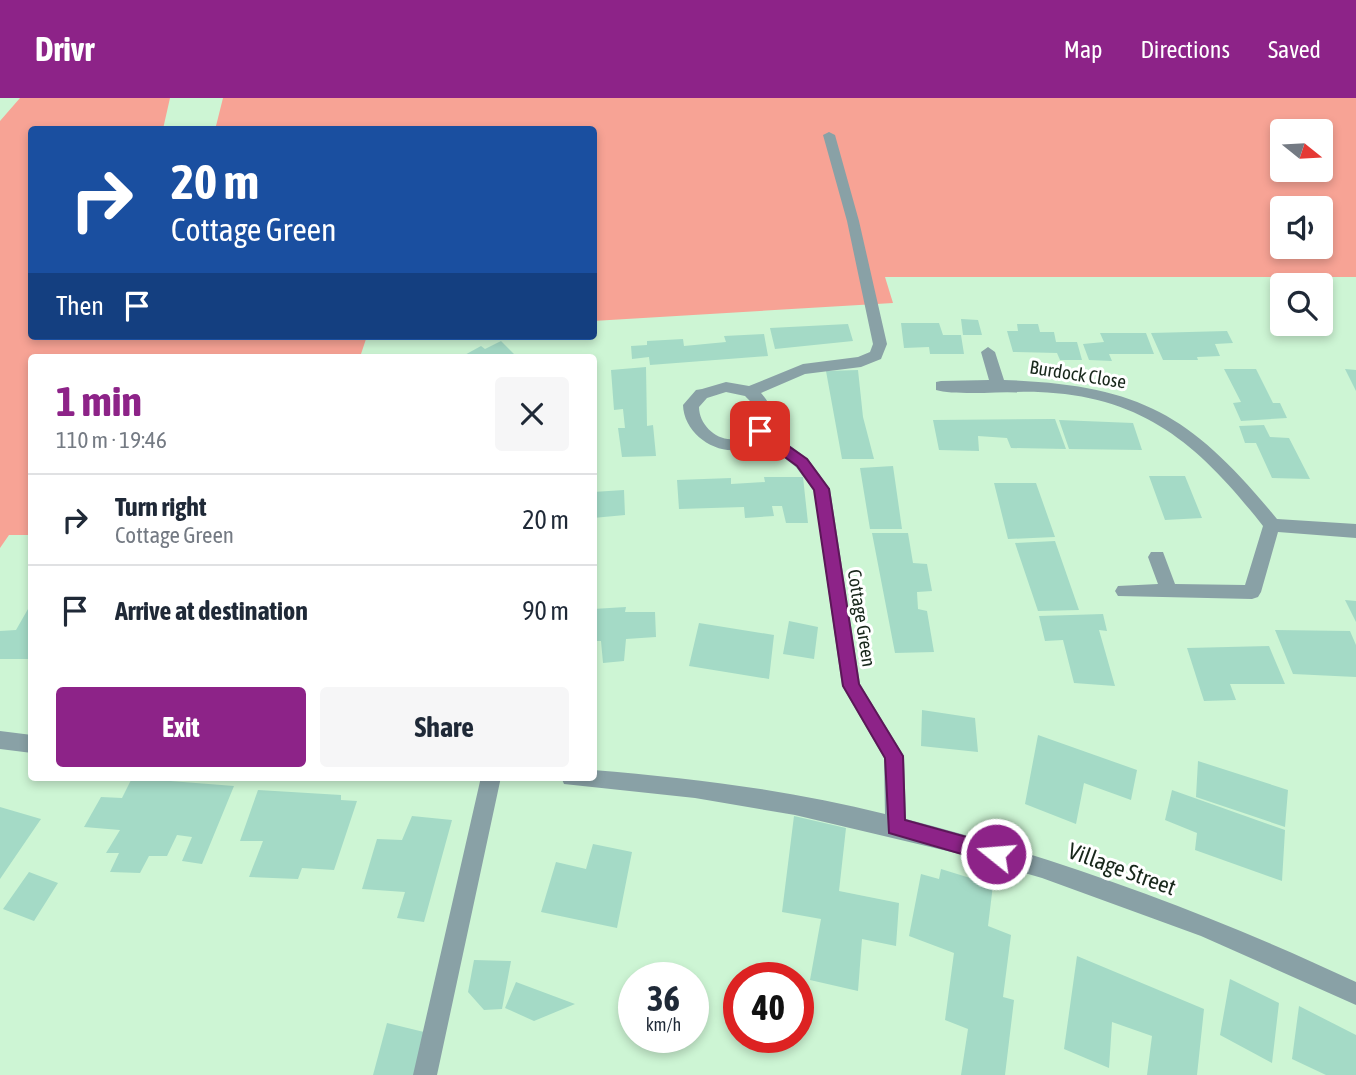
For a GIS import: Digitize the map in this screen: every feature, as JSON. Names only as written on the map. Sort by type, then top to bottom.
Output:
[{"type":"street","points":[[750,392],[803,369],[861,362],[876,355],[880,344],[853,221],[829,135]]},
{"type":"street","points":[[988,352],[998,385]]},
{"type":"street","name":"Burdock Close","points":[[941,386],[1047,387],[1104,395],[1156,414],[1197,440],[1238,479],[1272,524]]},
{"type":"street","points":[[726,387],[750,392],[764,406],[767,415],[760,431],[739,442],[712,441],[701,435],[689,418],[690,408],[702,393],[726,387]]},
{"type":"street","name":"Cottage Green","points":[[760,431],[802,463],[822,489],[851,686],[894,756],[896,827]]},
{"type":"street","points":[[1124,591],[1252,592],[1272,524],[1356,531]]},
{"type":"street","points":[[1157,556],[1169,591]]},
{"type":"street","points":[[0,740],[28,744]]},
{"type":"street","name":"Village Street","points":[[597,780],[712,791],[896,827],[1074,878],[1199,926],[1356,995]]},
{"type":"street","points":[[425,1075],[490,781]]},
{"type":"shaded area","points":[[20,98],[170,98],[164,126],[28,126],[28,340],[366,340],[361,354],[28,354],[28,535],[9,535],[0,548],[0,121]]},
{"type":"shaded area","points":[[223,98],[1356,98],[1356,277],[1333,277],[1333,273],[1270,273],[1270,277],[885,277],[893,303],[597,321],[597,126],[216,126]]},
{"type":"building","points":[[961,319],[978,320],[982,335],[963,335]]},
{"type":"building","points":[[901,323],[939,323],[943,335],[961,335],[964,354],[930,354],[929,347],[904,348]]},
{"type":"building","points":[[848,324],[853,341],[775,349],[770,328]]},
{"type":"building","points":[[1017,324],[1038,324],[1040,332],[1054,332],[1056,342],[1077,342],[1082,360],[1060,360],[1057,353],[1013,352],[1007,331],[1018,331]]},
{"type":"building","points":[[1227,331],[1233,343],[1215,344],[1220,356],[1197,357],[1198,360],[1163,360],[1151,333]]},
{"type":"building","points":[[1100,333],[1146,333],[1154,354],[1109,354],[1112,361],[1089,360],[1083,344],[1104,342]]},
{"type":"building","points":[[764,334],[768,356],[650,365],[649,357],[632,359],[631,346],[647,345],[647,341],[683,339],[684,346],[726,342],[724,336]]},
{"type":"building","points":[[501,341],[514,354],[466,354],[481,346],[485,349]]},
{"type":"building","points":[[646,367],[647,426],[653,425],[656,456],[622,457],[618,428],[625,428],[623,409],[614,410],[611,370]]},
{"type":"building","points":[[1224,369],[1256,369],[1273,403],[1280,403],[1287,418],[1241,421],[1233,403],[1241,402]]},
{"type":"building","points":[[1345,369],[1356,370],[1356,391]]},
{"type":"building","points":[[858,370],[863,417],[874,459],[842,459],[826,371]]},
{"type":"building","points":[[1055,419],[1066,449],[1011,448],[1007,438],[978,436],[979,451],[939,450],[933,420]]},
{"type":"building","points":[[1059,420],[1133,423],[1142,450],[1069,449]]},
{"type":"building","points":[[1264,425],[1270,437],[1289,438],[1310,479],[1272,478],[1256,443],[1245,443],[1239,426]]},
{"type":"building","points":[[893,466],[902,529],[870,529],[860,468]]},
{"type":"building","points":[[1149,476],[1185,476],[1202,518],[1165,520]]},
{"type":"building","points":[[764,477],[803,477],[808,523],[786,523],[782,506],[772,506],[774,516],[745,518],[744,507],[679,509],[677,480],[731,478],[731,484],[765,482]]},
{"type":"building","points":[[994,483],[1036,483],[1055,537],[1008,539]]},
{"type":"building","points":[[624,490],[625,515],[597,518],[597,492]]},
{"type":"building","points":[[872,533],[908,533],[913,563],[927,564],[932,591],[917,592],[918,609],[927,611],[934,652],[895,653]]},
{"type":"building","points":[[1055,541],[1079,610],[1038,611],[1015,543]]},
{"type":"building","points":[[1345,600],[1356,601],[1356,622]]},
{"type":"building","points":[[626,607],[625,612],[655,612],[656,637],[626,639],[624,661],[603,663],[601,641],[597,641],[597,609]]},
{"type":"building","points":[[28,609],[28,659],[0,659],[0,631],[16,630]]},
{"type":"building","points":[[1103,614],[1107,631],[1099,630],[1115,686],[1074,683],[1063,640],[1045,641],[1039,616]]},
{"type":"building","points":[[789,621],[818,627],[814,659],[783,654]]},
{"type":"building","points":[[699,623],[774,635],[769,679],[689,666]]},
{"type":"building","points":[[1275,630],[1350,631],[1356,645],[1356,677],[1293,674]]},
{"type":"building","points":[[1269,646],[1285,684],[1230,684],[1236,700],[1204,701],[1187,648]]},
{"type":"building","points":[[922,710],[975,718],[978,752],[921,746]]},
{"type":"building","points":[[1038,735],[1137,770],[1131,800],[1084,783],[1076,824],[1025,804]]},
{"type":"building","points":[[1198,761],[1288,790],[1285,827],[1196,797]]},
{"type":"building","points":[[130,781],[234,786],[202,864],[182,861],[192,837],[177,835],[167,856],[149,856],[140,873],[110,872],[119,853],[106,853],[120,830],[84,827],[101,797],[122,798]]},
{"type":"building","points":[[258,790],[341,795],[341,800],[357,801],[334,870],[302,868],[298,879],[249,877],[263,841],[240,841]]},
{"type":"building","points":[[1172,790],[1285,830],[1282,881],[1195,850],[1197,833],[1165,820]]},
{"type":"building","points":[[0,807],[41,819],[0,879]]},
{"type":"building","points":[[412,816],[452,820],[424,922],[397,918],[405,892],[362,889],[377,839],[402,840]]},
{"type":"building","points":[[794,816],[846,828],[839,891],[899,903],[896,946],[862,939],[858,991],[814,981],[813,962],[821,919],[782,912]]},
{"type":"building","points":[[593,844],[632,852],[617,928],[541,912],[556,862],[586,869]]},
{"type":"building","points":[[941,869],[993,885],[988,926],[1011,935],[1003,997],[1014,1000],[1005,1075],[961,1075],[968,1029],[945,1020],[954,953],[909,936],[921,874],[939,879]]},
{"type":"building","points":[[29,872],[58,883],[34,921],[3,909]]},
{"type":"building","points":[[1077,956],[1204,1009],[1197,1075],[1147,1075],[1152,1036],[1112,1022],[1109,1068],[1064,1049]]},
{"type":"building","points":[[474,960],[511,961],[502,1009],[484,1010],[468,992]]},
{"type":"building","points":[[1230,979],[1279,1003],[1272,1063],[1220,1035]]},
{"type":"building","points":[[516,982],[575,1004],[534,1021],[505,1008]]},
{"type":"building","points":[[1299,1006],[1356,1035],[1356,1075],[1326,1075],[1292,1059]]},
{"type":"building","points":[[387,1023],[424,1032],[414,1075],[373,1075]]},
{"type":"route","points":[[760,431],[802,463],[822,489],[851,686],[894,756],[896,827],[996,854]]}]
